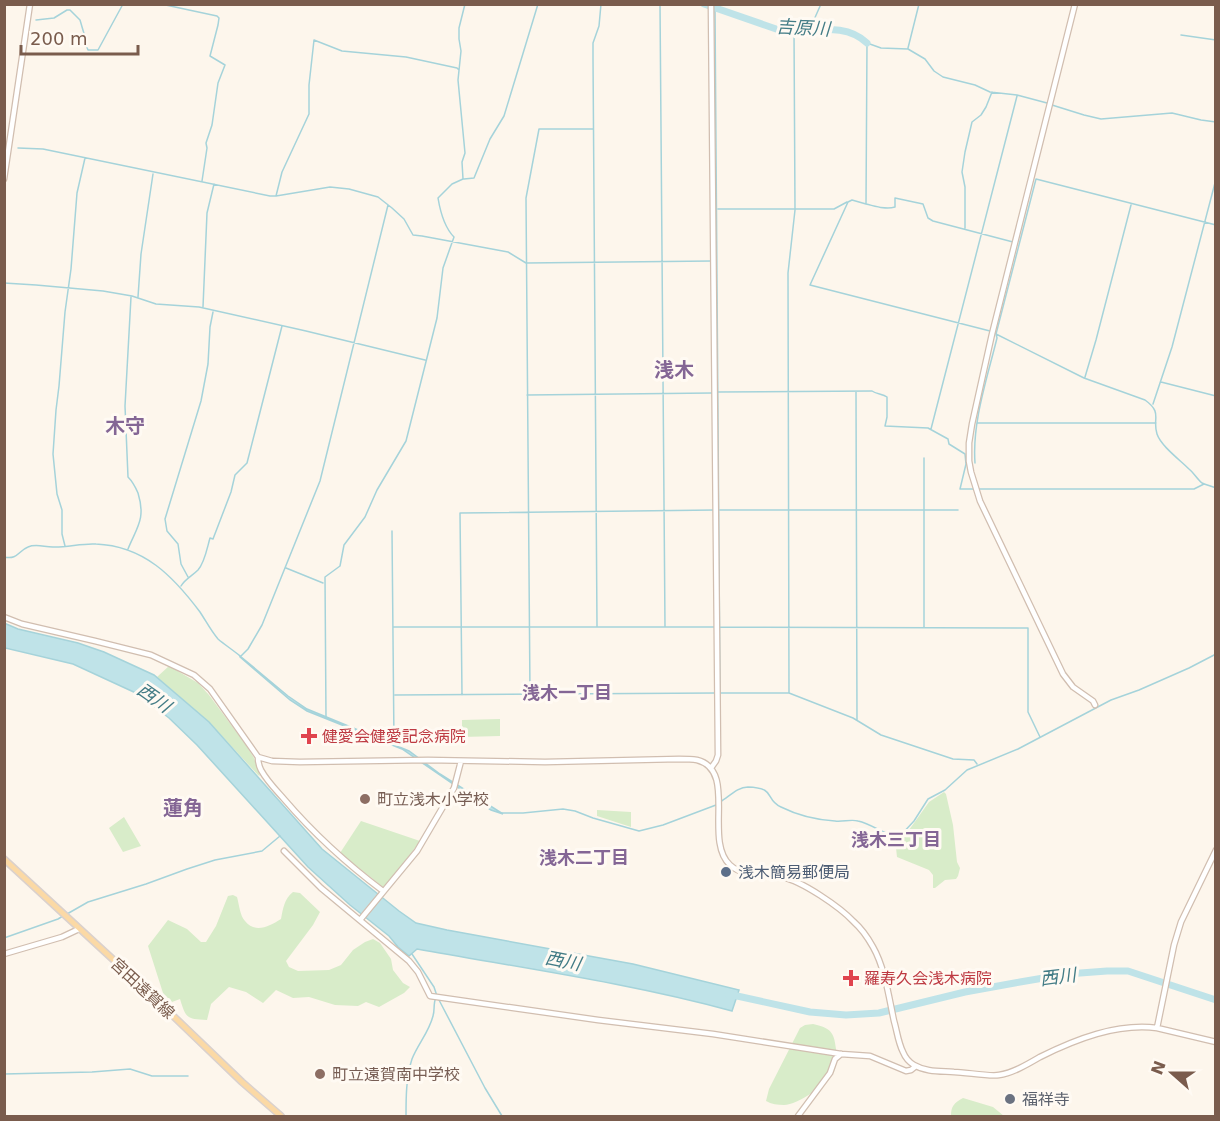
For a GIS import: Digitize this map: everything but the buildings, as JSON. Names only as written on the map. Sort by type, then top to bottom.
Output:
[{"type":"main road","name":"宮田遠賀線","points":[[4,860],[281,1116]]},
{"type":"street","points":[[4,179],[30,4]]},
{"type":"street","points":[[711,4],[718,755],[711,768]]},
{"type":"street","points":[[1075,4],[992,334],[972,424],[969,461],[980,501],[1063,674],[1073,687],[1093,701],[1095,705]]},
{"type":"street","points":[[4,617],[22,624],[151,655],[194,675],[210,689],[258,757],[265,777],[320,838],[381,893]]},
{"type":"street","points":[[258,757],[272,761],[300,762],[428,760],[545,762],[679,759],[700,761],[714,771],[718,786],[720,852],[731,866],[746,873],[782,877],[801,884],[853,920],[874,948],[904,1054],[916,1066],[937,1071],[996,1076],[1024,1066],[1074,1041],[1123,1029],[1157,1028],[1215,1042]]},
{"type":"street","points":[[361,918],[417,851],[455,785],[461,761]]},
{"type":"street","points":[[1157,1028],[1181,922],[1215,850]]},
{"type":"street","points":[[284,851],[321,888],[361,918],[409,961],[418,972],[430,996],[713,1034],[841,1054],[870,1056],[906,1071],[916,1066]]},
{"type":"street","points":[[4,954],[79,929]]},
{"type":"street","points":[[798,1116],[830,1073],[835,1059],[841,1054]]},
{"type":"green space","points":[[169,666],[198,683],[209,695],[246,745],[254,758],[260,776],[209,722],[157,677]]},
{"type":"green space","points":[[500,719],[500,736],[462,737],[462,720]]},
{"type":"green space","points":[[944,792],[953,825],[957,862],[960,868],[956,879],[945,880],[933,888],[933,875],[929,870],[897,857],[896,848],[899,838],[909,830],[929,802]]},
{"type":"green space","points":[[597,810],[631,812],[631,827],[597,816]]},
{"type":"green space","points":[[124,817],[141,846],[123,852],[109,828]]},
{"type":"green space","points":[[361,821],[420,841],[383,887],[340,853]]},
{"type":"green space","points":[[293,892],[300,893],[320,912],[286,961],[289,967],[298,971],[329,970],[341,965],[353,950],[373,939],[380,943],[391,959],[393,970],[403,983],[410,987],[379,1007],[366,1002],[358,1006],[335,1005],[309,997],[293,998],[276,990],[263,1003],[246,992],[229,987],[211,1004],[207,1020],[191,1018],[186,1014],[180,999],[172,1002],[163,993],[148,946],[168,920],[187,929],[201,942],[206,942],[216,926],[228,896],[237,897],[243,919],[249,925],[263,928],[281,919],[286,901]]},
{"type":"green space","points":[[813,1024],[830,1031],[834,1038],[836,1063],[834,1072],[819,1088],[797,1102],[784,1105],[766,1101],[769,1089],[800,1028]]},
{"type":"green space","points":[[963,1098],[993,1107],[1004,1116],[951,1116],[954,1105]]},
{"type":"water","points":[[4,623],[18,629],[78,643],[104,652],[154,675],[209,722],[322,849],[416,923],[633,964],[739,990],[732,1011],[615,984],[417,949],[409,956],[308,867],[197,745],[169,718],[138,694],[73,664],[5,648]]},
{"type":"water","points":[[240,656],[307,709],[409,751],[440,774],[503,814],[491,810],[402,749],[307,711],[290,700]]},
{"type":"waterway","points":[[36,20],[54,18],[70,10],[80,20],[88,50],[98,50],[123,4]]},
{"type":"waterway","points":[[161,4],[219,18],[210,56],[225,65],[218,83],[212,125],[206,143],[202,181]]},
{"type":"waterway","points":[[326,718],[325,577],[340,566],[344,545],[365,517],[377,490],[406,441],[437,318],[443,268],[454,237],[446,224],[438,198],[452,184],[463,179],[462,162],[465,153],[458,80],[461,51],[459,28],[465,4]]},
{"type":"waterway","points":[[464,179],[474,178],[490,139],[504,116],[538,4]]},
{"type":"waterway","points":[[597,626],[593,43],[599,26],[601,4]]},
{"type":"waterway","points":[[660,4],[665,626]]},
{"type":"waterway","name":"吉原川","points":[[704,4],[779,30],[836,30],[858,36],[867,43]]},
{"type":"waterway","points":[[812,30],[821,4]]},
{"type":"waterway","points":[[908,48],[919,4]]},
{"type":"waterway","points":[[715,9],[720,693]]},
{"type":"waterway","points":[[789,693],[788,273],[795,210],[794,31]]},
{"type":"waterway","points":[[1181,35],[1216,40]]},
{"type":"waterway","points":[[276,196],[282,172],[309,114],[309,85],[314,40],[342,51],[406,57],[459,70]]},
{"type":"waterway","points":[[990,331],[810,285],[848,202],[852,200],[866,204],[867,43],[881,48],[908,49],[925,59],[934,71],[943,77],[975,85],[990,92],[1017,95],[1047,103]]},
{"type":"waterway","points":[[965,228],[965,187],[962,172],[965,152],[972,122],[981,115],[992,92]]},
{"type":"waterway","points":[[931,429],[1017,96]]},
{"type":"waterway","points":[[1052,105],[1101,119],[1172,113],[1216,122]]},
{"type":"waterway","points":[[530,694],[526,198],[539,129],[593,129]]},
{"type":"waterway","points":[[18,148],[43,149],[270,196],[330,187],[349,189],[378,197],[404,219],[413,235],[508,252],[526,263],[712,261]]},
{"type":"waterway","points":[[65,546],[53,454],[77,193],[85,158]]},
{"type":"waterway","points":[[138,297],[141,254],[153,174]]},
{"type":"waterway","points":[[975,463],[976,432],[981,400],[1036,179],[1216,225]]},
{"type":"waterway","points":[[1153,404],[1172,347],[1216,179]]},
{"type":"waterway","points":[[203,307],[207,213],[214,184]]},
{"type":"waterway","points":[[866,204],[891,208],[895,207],[895,198],[923,204],[928,218],[933,221],[1013,242]]},
{"type":"waterway","points":[[718,209],[834,209],[847,202]]},
{"type":"waterway","points":[[241,656],[248,649],[262,625],[320,481],[388,205]]},
{"type":"waterway","points":[[1085,377],[1131,205]]},
{"type":"waterway","points":[[4,283],[103,291],[132,296],[156,304],[199,307],[425,360]]},
{"type":"waterway","points":[[128,549],[141,516],[138,493],[128,477],[125,406],[131,297]]},
{"type":"waterway","points":[[188,577],[181,564],[178,544],[167,531],[165,519],[201,401],[208,364],[213,312]]},
{"type":"waterway","points":[[181,586],[202,563],[210,538],[213,539],[231,492],[235,475],[247,463],[282,326]]},
{"type":"waterway","points":[[994,333],[1084,378],[1145,400],[1154,409],[1157,434],[1162,443],[1202,483],[1216,488]]},
{"type":"waterway","points":[[1161,382],[1216,396]]},
{"type":"waterway","points":[[717,392],[872,391],[884,395],[887,397],[885,426],[928,428],[948,439],[949,444],[965,454],[966,464],[960,489],[1194,489],[1204,484]]},
{"type":"waterway","points":[[856,392],[857,720]]},
{"type":"waterway","points":[[527,395],[712,393]]},
{"type":"waterway","points":[[978,423],[1156,423]]},
{"type":"waterway","points":[[924,458],[924,627]]},
{"type":"waterway","points":[[462,695],[460,513],[715,510]]},
{"type":"waterway","points":[[720,510],[958,510]]},
{"type":"waterway","points":[[392,531],[394,744]]},
{"type":"waterway","points":[[4,557],[15,556],[35,545],[52,547],[96,544],[129,550],[156,565],[168,575],[190,599],[218,639],[240,656]]},
{"type":"waterway","points":[[286,568],[323,583]]},
{"type":"waterway","points":[[393,627],[715,627]]},
{"type":"waterway","points":[[719,627],[1028,628],[1028,712],[1040,737]]},
{"type":"waterway","points":[[720,802],[740,789],[748,787],[763,789],[776,804],[794,812],[828,820],[858,821],[897,837],[914,821],[928,799],[945,790],[967,770],[1018,749],[1111,700],[1139,690],[1216,654]]},
{"type":"waterway","points":[[395,695],[716,693]]},
{"type":"waterway","points":[[721,693],[789,693],[853,718],[881,735],[953,759],[974,760],[977,764]]},
{"type":"waterway","points":[[501,813],[563,809],[639,831],[663,825],[716,805]]},
{"type":"waterway","points":[[67,914],[88,902],[187,869],[215,860],[262,851],[280,836]]},
{"type":"waterway","points":[[4,938],[63,916]]},
{"type":"waterway","points":[[412,954],[434,987],[437,996]]},
{"type":"waterway","name":"西川","points":[[728,994],[810,1012],[846,1015],[879,1013],[965,992],[1067,974],[1128,971],[1216,1000]]},
{"type":"waterway","points":[[406,1116],[410,1066],[431,1022],[436,997]]},
{"type":"waterway","points":[[439,1000],[502,1116]]},
{"type":"waterway","points":[[4,1074],[130,1069],[152,1076],[188,1076]]},
{"type":"place","name":"健愛会健愛記念病院","points":[[309,736]]},
{"type":"place","name":"町立浅木小学校","points":[[365,799]]},
{"type":"place","name":"浅木簡易郵便局","points":[[726,872]]},
{"type":"place","name":"羅寿久会浅木病院","points":[[851,978]]},
{"type":"place","name":"町立遠賀南中学校","points":[[320,1074]]},
{"type":"place","name":"福祥寺","points":[[1010,1099]]},
{"type":"district","name":"浅木","points":[[674,370]]},
{"type":"district","name":"木守","points":[[125,426]]},
{"type":"district","name":"浅木一丁目","points":[[567,693]]},
{"type":"district","name":"蓮角","points":[[183,808]]},
{"type":"district","name":"浅木三丁目","points":[[896,840]]},
{"type":"district","name":"浅木二丁目","points":[[584,858]]}]
